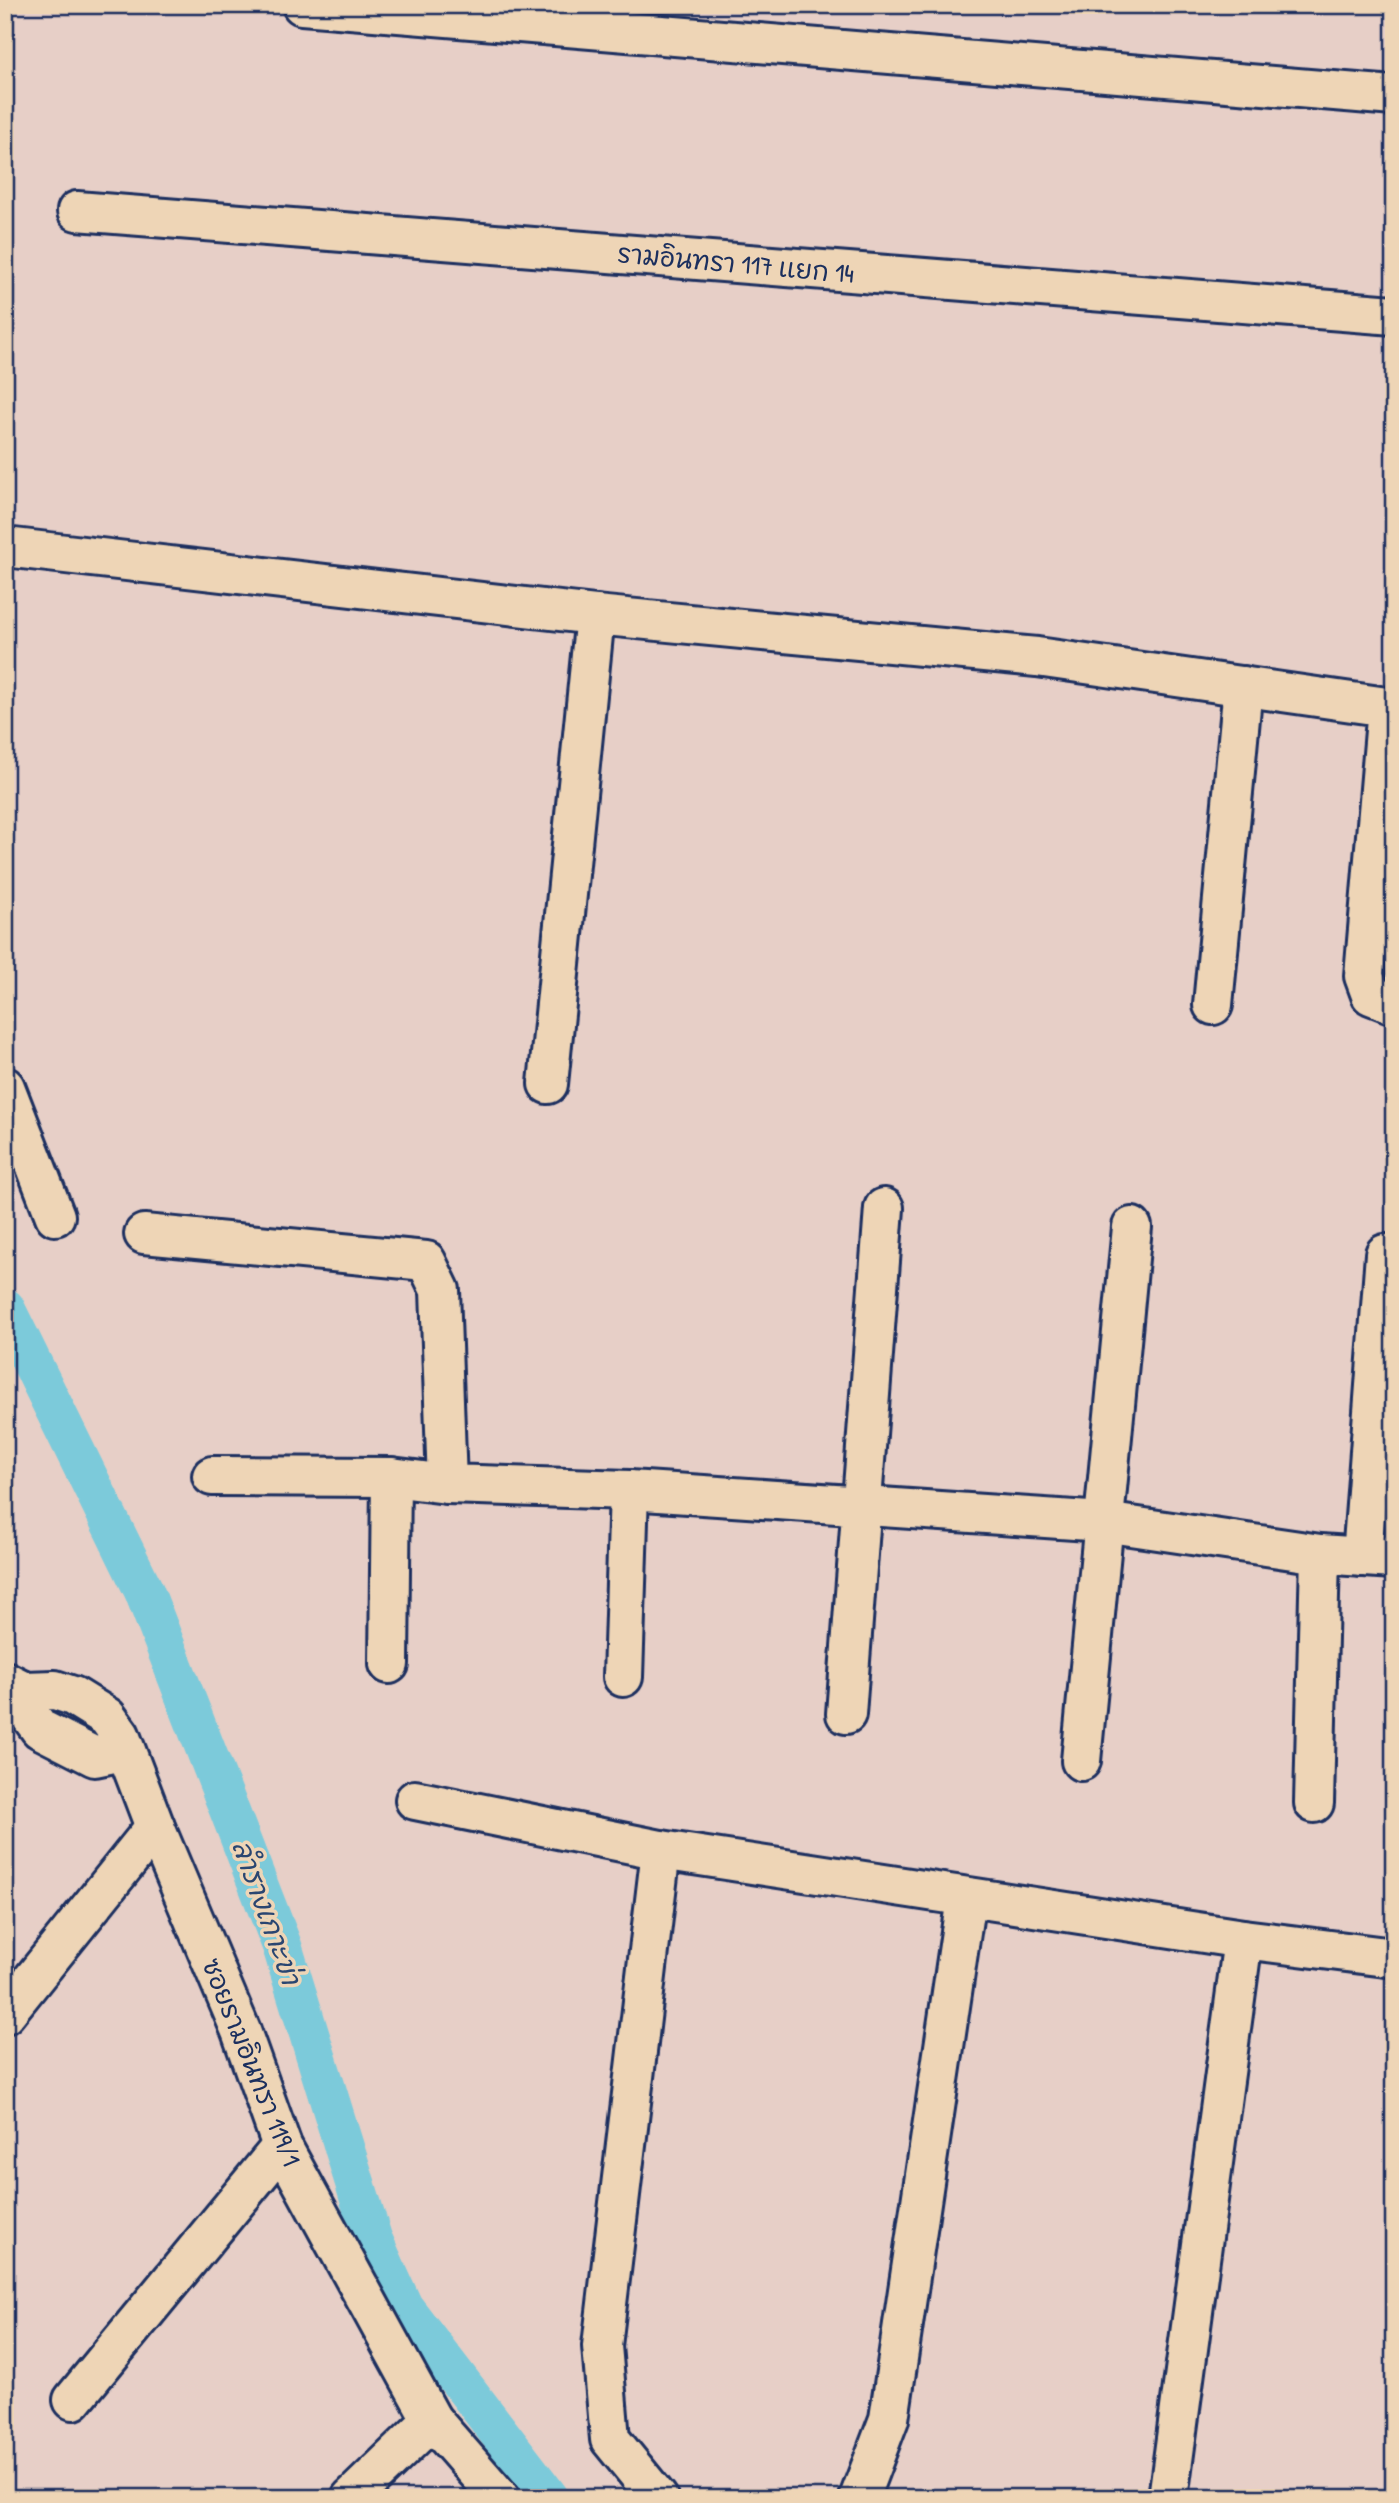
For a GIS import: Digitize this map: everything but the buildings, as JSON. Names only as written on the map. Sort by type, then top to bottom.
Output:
[{"type":"street","points":[[302,5],[1394,96]]},
{"type":"street","name":"รามอินทรา 117 แยก 14","points":[[77,211],[1394,315]]},
{"type":"street","points":[[5,547],[595,615],[1037,657],[1390,707],[1364,976],[1371,995],[1394,1004]]},
{"type":"street","points":[[548,1084],[595,615]]},
{"type":"street","points":[[1213,1005],[1243,686]]},
{"type":"street","points":[[5,1087],[55,1216]]},
{"type":"street","points":[[846,1714],[884,1208]]},
{"type":"street","points":[[1081,1761],[1132,1227]]},
{"type":"street","points":[[144,1234],[426,1261],[440,1290],[447,1483]]},
{"type":"street","points":[[212,1476],[391,1477],[447,1483],[861,1503],[1104,1522],[1320,1554],[1378,1558],[1385,1254]]},
{"type":"street","points":[[389,1664],[391,1477]]},
{"type":"street","points":[[623,1677],[629,1490]]},
{"type":"street","points":[[1314,1803],[1320,1554]]},
{"type":"street","name":"ซอยรามอินทรา 119/1","points":[[15,1686],[40,1729],[95,1757],[124,1751],[138,1777],[155,1827],[241,2031],[282,2146],[432,2420],[500,2498]]},
{"type":"street","points":[[415,1800],[661,1850],[1243,1939],[1394,1958]]},
{"type":"street","points":[[5,2014],[155,1827]]},
{"type":"street","points":[[659,2498],[610,2439],[602,2346],[661,1850]]},
{"type":"street","points":[[859,2498],[889,2419],[966,1898]]},
{"type":"street","points":[[1168,2498],[1243,1939]]},
{"type":"street","points":[[73,2400],[282,2146]]},
{"type":"street","points":[[351,2498],[432,2420]]},
{"type":"waterway","name":"ลำรางเกาะข่า","points":[[5,1308],[144,1591],[282,1946],[372,2238],[403,2307],[549,2498]]}]
